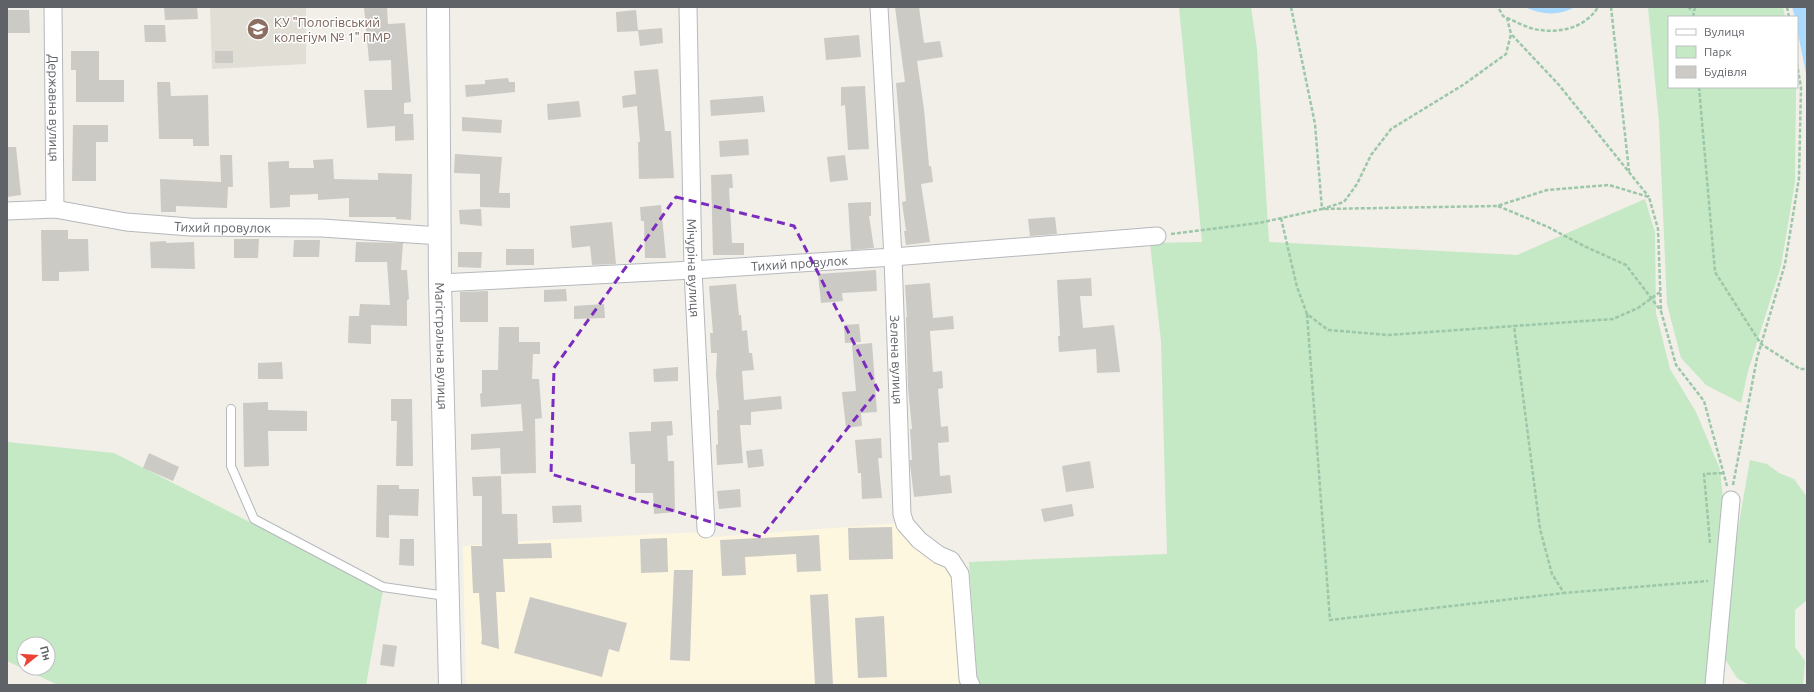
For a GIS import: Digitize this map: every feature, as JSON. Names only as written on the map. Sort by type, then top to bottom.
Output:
[{"type":"main road","name":"Магістральна вулиця","points":[[438,7],[440,283],[450,685]]},
{"type":"street","name":"Державна вулиця","points":[[53,7],[55,209]]},
{"type":"street","name":"Мічуріна вулиця","points":[[688,7],[693,270],[706,529]]},
{"type":"street","name":"Зелена вулиця","points":[[879,7],[893,258],[902,514],[905,524],[919,540],[939,555],[951,560],[960,574],[968,679],[971,685]]},
{"type":"street","name":"Тихий провулок","points":[[7,211],[55,209],[126,222],[190,227],[322,228],[440,236]]},
{"type":"street","name":"Тихий провулок","points":[[440,283],[893,258],[1157,236]]},
{"type":"street","points":[[1714,685],[1731,500]]},
{"type":"lane","points":[[231,409],[231,466],[254,519],[382,587],[447,596]]},
{"type":"path","points":[[1290,7],[1315,124],[1322,209]]},
{"type":"path","points":[[1498,7],[1503,16],[1540,30],[1573,29],[1594,14],[1598,7]]},
{"type":"path","points":[[1611,7],[1629,171]]},
{"type":"path","points":[[1688,7],[1693,10]]},
{"type":"path","points":[[1693,16],[1694,7]]},
{"type":"path","points":[[1507,18],[1512,34],[1559,85],[1649,197],[1658,229],[1661,312],[1676,365],[1704,402],[1731,500]]},
{"type":"path","points":[[1157,236],[1258,223],[1322,209],[1344,202],[1357,184],[1371,155],[1391,129],[1463,85],[1506,54],[1512,34]]},
{"type":"path","points":[[1731,500],[1745,415],[1761,344],[1785,264],[1799,178],[1801,87],[1798,70]]},
{"type":"path","points":[[1699,88],[1715,272],[1761,344],[1800,369],[1807,369]]},
{"type":"path","points":[[1322,209],[1497,206],[1547,190],[1609,185],[1649,197]]},
{"type":"path","points":[[1497,206],[1548,227],[1584,246],[1626,265],[1661,312]]},
{"type":"path","points":[[1281,218],[1297,287],[1307,314],[1330,620],[1564,593],[1713,581]]},
{"type":"path","points":[[1307,314],[1328,330],[1388,335],[1613,318],[1638,308],[1660,292]]},
{"type":"path","points":[[1514,326],[1540,529],[1552,574],[1564,593]]},
{"type":"path","points":[[1710,550],[1704,474],[1724,473]]},
{"type":"highlighted area","points":[[676,197],[794,226],[878,390],[761,537],[551,474],[554,368]]},
{"type":"shaded area","name":"КУ \"Пологівський колегіум № 1\" ПМР","points":[[210,7],[306,7],[306,64],[212,69]]},
{"type":"shaded area","points":[[901,523],[948,563],[957,576],[967,685],[466,685],[463,546],[539,540],[700,532],[713,537]]},
{"type":"green space","points":[[1179,7],[1251,7],[1257,49],[1269,242],[1517,255],[1645,199],[1655,232],[1656,313],[1670,369],[1696,412],[1720,469],[1723,499],[1708,685],[980,685],[977,677],[969,562],[1167,554],[1161,341],[1150,243],[1202,242]]},
{"type":"green space","points":[[1648,7],[1783,7],[1785,16],[1668,16],[1668,88],[1796,88],[1795,182],[1781,266],[1748,371],[1741,403],[1706,385],[1681,358],[1667,304],[1659,123]]},
{"type":"green space","points":[[7,442],[114,453],[383,590],[366,685],[58,685],[39,676],[56,676],[56,636],[16,636],[16,665],[7,661]]},
{"type":"green space","points":[[1750,460],[1767,464],[1779,473],[1794,479],[1807,497],[1807,595],[1806,601],[1795,610],[1795,647],[1805,661],[1803,685],[1749,685],[1737,678],[1725,659],[1727,608],[1735,546]]},
{"type":"water","points":[[1525,7],[1575,7],[1563,12],[1544,13]]},
{"type":"water","points":[[1792,7],[1807,7],[1807,78],[1798,34],[1798,16],[1795,16]]},
{"type":"building","points":[[164,7],[197,7],[198,19],[165,20]]},
{"type":"building","points":[[364,7],[387,7],[388,24],[405,23],[411,102],[404,103],[404,114],[413,114],[414,140],[395,141],[395,126],[367,128],[364,90],[392,90],[391,60],[369,61]]},
{"type":"building","points":[[895,7],[919,7],[924,43],[940,41],[943,57],[917,61],[924,109],[929,166],[931,166],[933,182],[921,184],[930,242],[906,245],[904,231],[906,231],[902,202],[906,201],[896,83],[905,82]]},
{"type":"building","points":[[7,10],[29,10],[30,33],[7,33]]},
{"type":"building","points":[[636,10],[638,30],[662,28],[663,43],[640,46],[638,31],[617,32],[616,12]]},
{"type":"building","points":[[144,25],[165,25],[166,42],[145,42]]},
{"type":"building","points":[[859,35],[861,57],[826,60],[824,38]]},
{"type":"building","points":[[71,51],[99,51],[99,80],[124,80],[124,102],[76,102],[76,70],[71,70]]},
{"type":"building","points":[[215,51],[233,51],[233,63],[215,63]]},
{"type":"building","points":[[658,69],[665,131],[671,131],[674,178],[639,179],[638,142],[640,142],[637,106],[623,108],[622,96],[636,94],[634,71]]},
{"type":"building","points":[[508,78],[509,82],[515,82],[515,92],[466,97],[465,85],[485,84],[485,80]]},
{"type":"building","points":[[157,82],[170,82],[171,96],[208,95],[209,146],[193,146],[193,139],[159,139]]},
{"type":"building","points":[[865,86],[869,149],[848,150],[845,105],[841,106],[841,87]]},
{"type":"building","points":[[763,96],[765,112],[711,116],[710,100]]},
{"type":"building","points":[[579,101],[581,117],[548,120],[547,104]]},
{"type":"building","points":[[462,117],[502,120],[501,133],[462,131]]},
{"type":"building","points":[[73,125],[108,125],[108,142],[96,142],[96,181],[72,181]]},
{"type":"building","points":[[748,139],[749,155],[720,157],[719,141]]},
{"type":"building","points":[[7,147],[16,147],[21,195],[7,197]]},
{"type":"building","points":[[455,154],[502,157],[499,193],[510,193],[510,208],[480,207],[480,174],[454,173]]},
{"type":"building","points":[[220,155],[232,155],[233,187],[228,187],[227,208],[176,206],[176,212],[161,212],[160,179],[221,182]]},
{"type":"building","points":[[845,155],[848,180],[830,182],[827,157]]},
{"type":"building","points":[[333,159],[334,179],[378,180],[378,173],[412,174],[411,220],[396,219],[396,217],[349,217],[349,198],[318,200],[318,194],[290,195],[290,207],[270,208],[268,162],[289,161],[289,168],[314,168],[313,160]]},
{"type":"building","points":[[732,174],[733,188],[729,188],[732,243],[744,243],[744,255],[713,255],[711,175]]},
{"type":"building","points":[[871,202],[871,216],[869,216],[874,248],[851,250],[848,203]]},
{"type":"building","points":[[661,205],[666,258],[645,258],[644,221],[641,221],[640,207]]},
{"type":"building","points":[[481,209],[482,226],[460,224],[459,210]]},
{"type":"building","points":[[1055,217],[1057,234],[1030,236],[1028,219]]},
{"type":"building","points":[[612,222],[616,264],[592,265],[590,246],[572,248],[570,226]]},
{"type":"building","points":[[41,230],[68,230],[68,239],[88,239],[89,271],[59,272],[59,281],[42,281]]},
{"type":"building","points":[[234,239],[259,239],[258,258],[234,258]]},
{"type":"building","points":[[294,240],[320,240],[319,257],[293,257]]},
{"type":"building","points":[[166,241],[166,243],[194,242],[195,269],[151,268],[150,242]]},
{"type":"building","points":[[356,242],[403,243],[401,270],[407,270],[409,299],[407,300],[407,326],[371,325],[371,344],[348,343],[349,316],[359,316],[360,304],[390,305],[387,262],[355,262]]},
{"type":"building","points":[[506,249],[534,249],[534,265],[506,265]]},
{"type":"building","points":[[458,252],[482,252],[481,268],[458,267]]},
{"type":"building","points":[[876,270],[877,291],[842,293],[843,301],[821,303],[818,274]]},
{"type":"building","points":[[1091,278],[1092,296],[1080,296],[1083,328],[1114,325],[1120,372],[1097,373],[1096,349],[1059,352],[1058,336],[1060,336],[1057,280]]},
{"type":"building","points":[[930,283],[933,318],[953,316],[954,329],[930,331],[933,372],[942,371],[943,388],[938,389],[941,427],[948,426],[949,442],[938,443],[940,476],[950,475],[952,493],[914,497],[910,464],[910,460],[912,460],[910,429],[912,429],[908,388],[905,285]]},
{"type":"building","points":[[736,284],[742,331],[747,330],[749,353],[752,353],[754,370],[742,371],[744,400],[781,396],[782,409],[751,412],[751,425],[740,425],[743,463],[717,465],[717,410],[719,410],[716,375],[717,353],[711,353],[710,333],[713,333],[709,286]]},
{"type":"building","points":[[566,289],[567,301],[544,302],[544,290]]},
{"type":"building","points":[[488,291],[488,322],[460,322],[460,292]]},
{"type":"building","points":[[604,304],[605,318],[574,319],[574,306]]},
{"type":"building","points":[[859,324],[861,342],[845,343],[844,325]]},
{"type":"building","points":[[499,327],[519,327],[519,342],[540,342],[540,354],[533,354],[532,379],[539,379],[542,418],[535,419],[536,473],[501,474],[500,448],[471,450],[471,434],[523,431],[521,404],[481,407],[480,394],[482,393],[482,370],[498,370]]},
{"type":"building","points":[[872,343],[877,412],[861,413],[862,426],[846,428],[842,392],[856,391],[852,345]]},
{"type":"building","points":[[282,362],[283,379],[258,379],[258,363]]},
{"type":"building","points":[[678,367],[678,381],[654,382],[653,369]]},
{"type":"building","points":[[391,399],[412,399],[413,466],[396,466],[397,421],[391,421]]},
{"type":"building","points":[[268,402],[268,410],[307,411],[307,431],[268,431],[269,466],[244,467],[243,403]]},
{"type":"building","points":[[672,421],[673,435],[667,436],[668,461],[674,461],[675,512],[654,514],[653,493],[635,493],[635,464],[631,464],[629,432],[651,431],[651,422]]},
{"type":"building","points":[[881,438],[882,458],[878,458],[882,498],[862,499],[861,473],[858,473],[855,440]]},
{"type":"building","points":[[762,449],[764,466],[748,468],[746,451]]},
{"type":"building","points":[[149,453],[179,467],[173,481],[143,468]]},
{"type":"building","points":[[1090,461],[1094,488],[1066,492],[1062,466]]},
{"type":"building","points":[[501,476],[502,514],[517,514],[518,544],[551,543],[552,558],[503,559],[505,592],[496,592],[499,649],[481,644],[479,593],[473,593],[471,546],[482,546],[482,496],[473,496],[472,477]]},
{"type":"building","points":[[377,485],[399,485],[399,489],[419,489],[418,516],[389,515],[389,538],[376,537]]},
{"type":"building","points":[[740,489],[741,507],[719,509],[717,491]]},
{"type":"building","points":[[1072,504],[1074,516],[1044,522],[1041,509]]},
{"type":"building","points":[[581,505],[582,522],[553,523],[552,506]]},
{"type":"building","points":[[892,527],[893,559],[849,560],[848,528]]},
{"type":"building","points":[[819,535],[821,571],[797,572],[796,554],[745,557],[746,575],[722,576],[720,540]]},
{"type":"building","points":[[667,538],[668,572],[641,573],[640,539]]},
{"type":"building","points":[[400,539],[414,539],[414,566],[399,565]]},
{"type":"building","points":[[674,570],[693,570],[690,661],[670,660]]},
{"type":"building","points":[[828,594],[833,685],[815,685],[810,595]]},
{"type":"building","points":[[530,597],[627,623],[619,652],[609,649],[602,677],[514,653]]},
{"type":"building","points":[[884,616],[887,677],[858,678],[855,618]]},
{"type":"building","points":[[383,644],[397,646],[394,667],[380,665]]},
{"type":"place","name":"КУ \"Пологівський колегіум № 1\" ПМР","points":[[258,29]]}]
